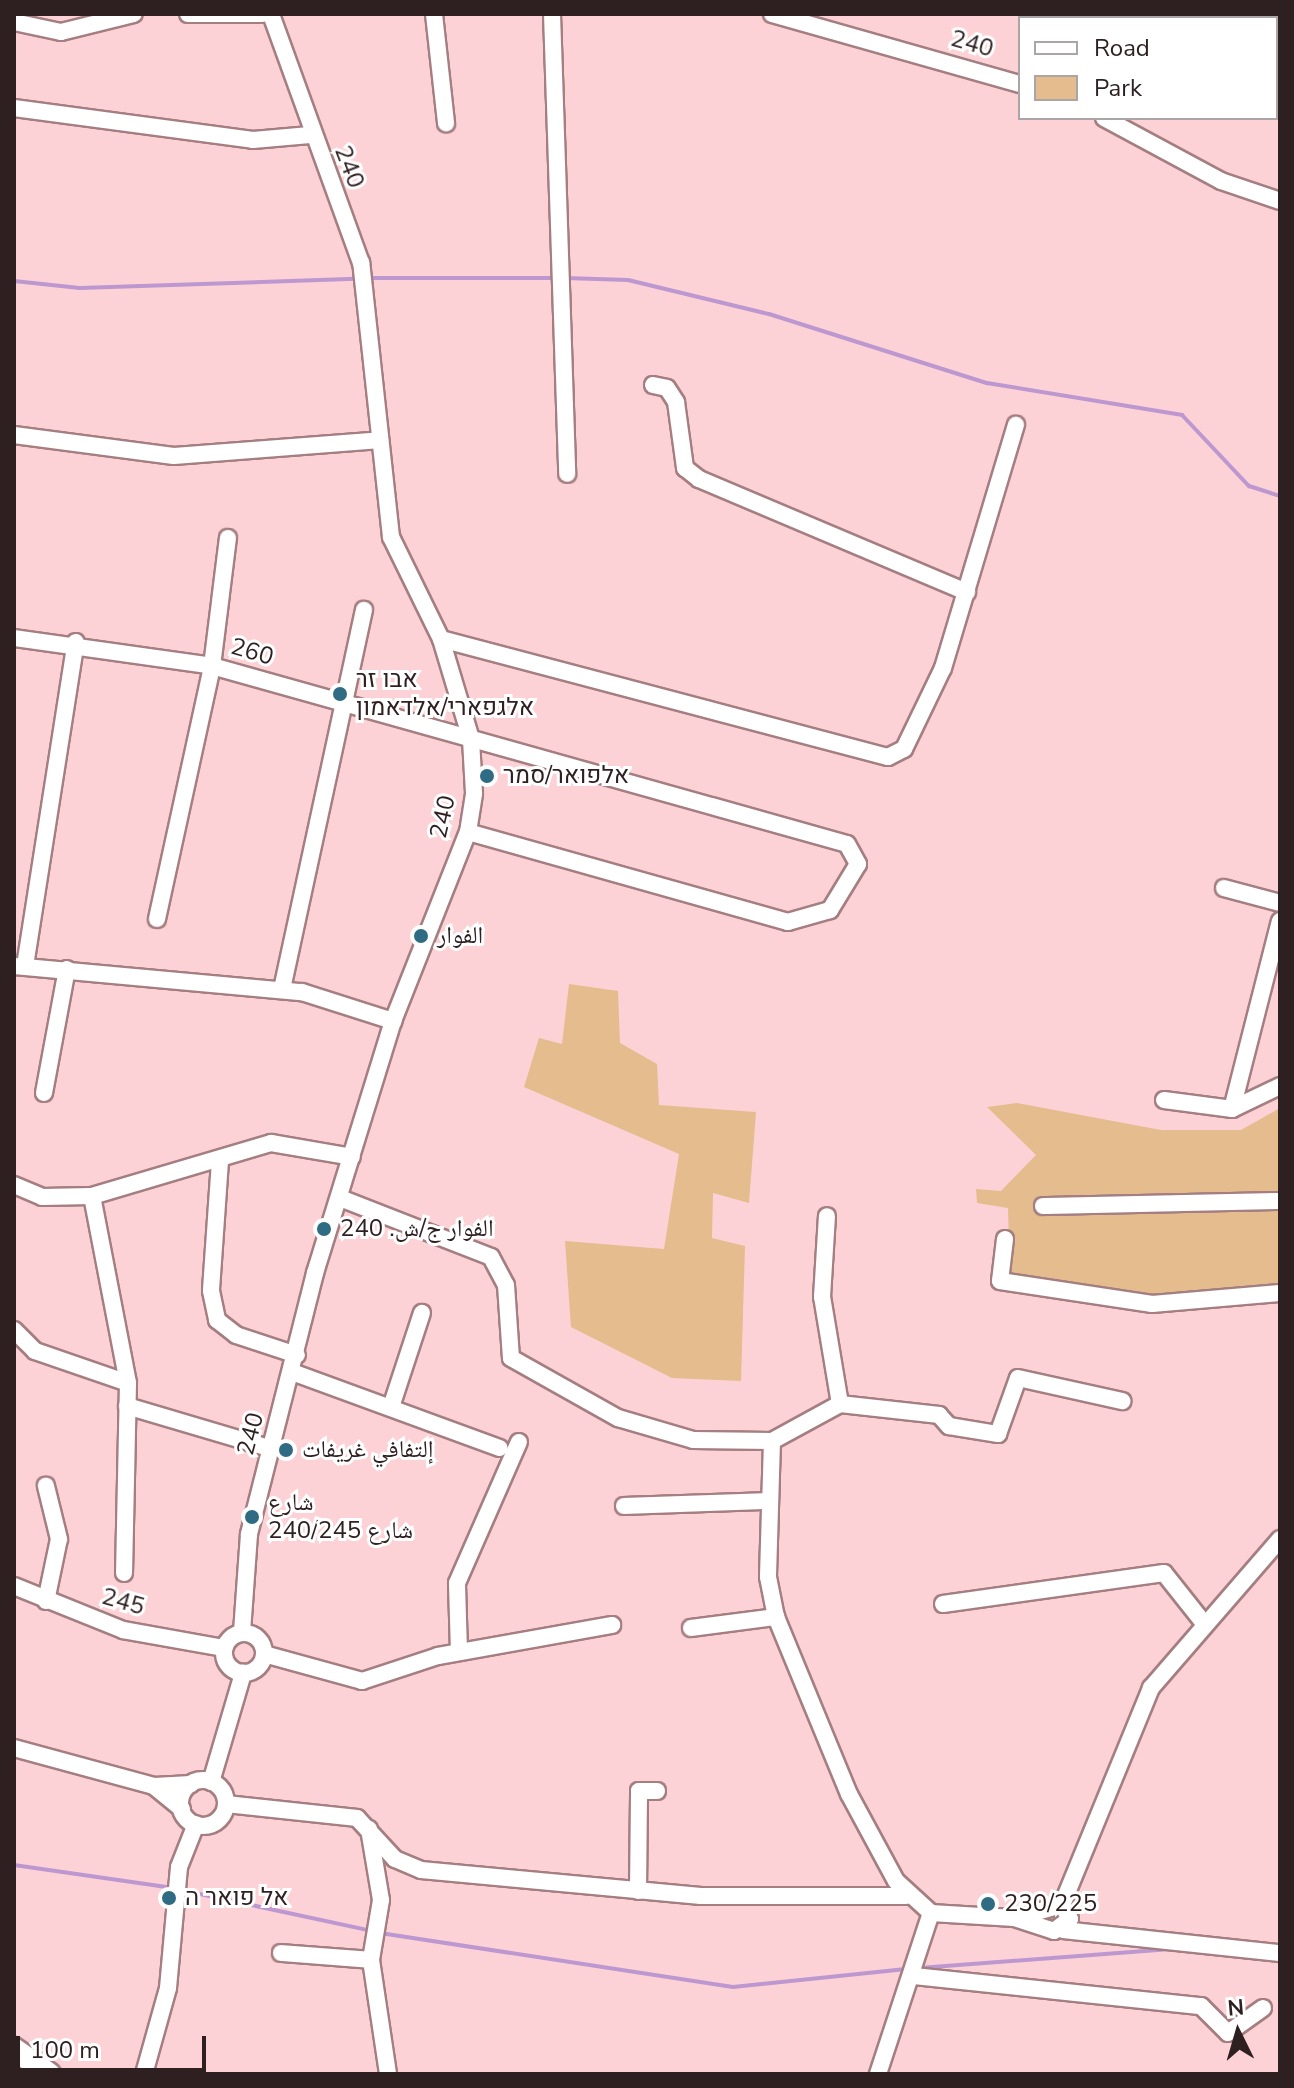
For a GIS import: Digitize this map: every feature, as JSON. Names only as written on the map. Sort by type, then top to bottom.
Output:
[{"type":"main road","points":[[14,2049],[49,2074]]},
{"type":"main road","points":[[14,2067],[25,2074]]},
{"type":"street","points":[[14,22],[61,32],[134,14]]},
{"type":"street","points":[[188,14],[262,14]]},
{"type":"street","name":"240","points":[[242,1632],[249,1534],[340,1198],[393,1021],[468,832],[471,739],[441,639],[391,537],[361,263],[310,135],[271,14]]},
{"type":"street","points":[[434,14],[446,123]]},
{"type":"street","points":[[552,14],[567,474]]},
{"type":"street","name":"240","points":[[772,14],[1018,83]]},
{"type":"street","points":[[14,108],[253,140],[310,135]]},
{"type":"street","points":[[1108,120],[1221,181],[1280,201]]},
{"type":"street","points":[[653,385],[667,388],[676,402],[685,468],[699,479],[967,592]]},
{"type":"street","points":[[441,639],[888,757],[904,749],[943,668],[1016,425]]},
{"type":"street","points":[[14,435],[174,456],[380,440]]},
{"type":"street","points":[[157,919],[212,666],[228,538]]},
{"type":"street","points":[[282,989],[364,610]]},
{"type":"street","name":"260","points":[[14,638],[76,642],[212,666],[847,844],[858,864],[830,910],[788,922],[468,832]]},
{"type":"street","points":[[76,642],[20,966],[282,989],[393,1021]]},
{"type":"street","points":[[1224,888],[1280,903]]},
{"type":"street","points":[[1232,1109],[1280,921]]},
{"type":"street","points":[[44,1093],[67,969]]},
{"type":"street","points":[[1164,1100],[1232,1109],[1280,1086]]},
{"type":"street","points":[[14,1185],[42,1197],[92,1196],[220,1161],[271,1143],[352,1157]]},
{"type":"street","points":[[220,1161],[211,1291],[217,1320],[236,1335],[297,1355]]},
{"type":"street","points":[[92,1196],[128,1383],[124,1573]]},
{"type":"street","points":[[340,1198],[491,1257],[506,1285],[511,1358],[618,1418],[693,1440],[772,1441],[840,1404],[939,1415],[949,1426],[998,1434],[1018,1378],[1122,1401]]},
{"type":"street","points":[[1043,1206],[1280,1201]]},
{"type":"street","points":[[827,1216],[822,1297],[840,1404]]},
{"type":"street","points":[[1005,1239],[1000,1281],[1152,1304],[1280,1293]]},
{"type":"street","points":[[392,1404],[422,1313]]},
{"type":"street","points":[[14,1330],[35,1351],[128,1383]]},
{"type":"street","points":[[292,1372],[392,1404],[402,1418],[500,1448]]},
{"type":"street","points":[[127,1406],[272,1449]]},
{"type":"street","points":[[772,1441],[770,1501],[776,1617],[849,1794],[906,1896],[931,1913],[1065,1918],[1092,1933],[1280,1953]]},
{"type":"street","points":[[459,1652],[457,1583],[519,1442]]},
{"type":"street","points":[[46,1486],[59,1539],[46,1601]]},
{"type":"street","points":[[624,1506],[770,1501]]},
{"type":"street","points":[[1065,1918],[1128,1731],[1202,1621],[1280,1539]]},
{"type":"street","points":[[943,1604],[1164,1573],[1202,1621]]},
{"type":"street","name":"245","points":[[14,1586],[123,1630],[224,1648]]},
{"type":"street","points":[[691,1628],[776,1617]]},
{"type":"street","points":[[264,1654],[362,1681],[459,1652],[612,1625]]},
{"type":"street","points":[[243,1673],[227,1665],[224,1648],[242,1632],[257,1637],[264,1654]]},
{"type":"street","points":[[211,1782],[243,1673],[264,1654]]},
{"type":"street","points":[[14,1748],[154,1786],[211,1782]]},
{"type":"street","points":[[211,1782],[226,1804]]},
{"type":"street","points":[[182,1809],[191,1784]]},
{"type":"street","points":[[154,1786],[196,1824]]},
{"type":"street","points":[[638,1891],[639,1791],[657,1791]]},
{"type":"street","points":[[226,1804],[323,1810],[369,1827],[395,1859],[421,1870],[638,1891],[906,1896]]},
{"type":"street","points":[[196,1824],[216,1822],[226,1804]]},
{"type":"street","points":[[144,2072],[168,1988],[179,1867],[196,1824]]},
{"type":"street","points":[[369,1827],[381,1900],[371,1960],[388,2074]]},
{"type":"street","points":[[878,2074],[914,1976],[931,1913]]},
{"type":"street","points":[[1045,1917],[1065,1918]]},
{"type":"street","points":[[281,1953],[371,1960]]},
{"type":"street","points":[[914,1976],[1201,2006],[1228,2033],[1263,2008]]},
{"type":"green space","points":[[569,984],[618,991],[620,1043],[657,1064],[659,1105],[756,1112],[749,1203],[713,1193],[712,1238],[745,1246],[741,1381],[672,1378],[571,1327],[565,1241],[664,1249],[679,1154],[524,1087],[539,1038],[562,1044]]},
{"type":"green space","points":[[1017,1103],[1161,1130],[1241,1130],[1280,1108],[1280,1291],[1139,1302],[1010,1280],[1008,1208],[977,1203],[976,1189],[1001,1191],[1036,1155],[987,1107]]},
{"type":"waterway","points":[[365,278],[556,278]]},
{"type":"waterway","points":[[565,278],[628,280],[769,314],[987,383],[1182,415],[1249,486],[1280,496]]},
{"type":"waterway","points":[[14,281],[80,288],[356,279]]},
{"type":"waterway","points":[[14,1865],[173,1888]]},
{"type":"waterway","points":[[181,1890],[372,1931]]},
{"type":"waterway","points":[[380,1933],[733,1987],[906,1969]]},
{"type":"waterway","points":[[919,1968],[1174,1949]]},
{"type":"place","name":"אבו זר אלגפארי/אלדאמון","points":[[340,694]]},
{"type":"place","name":"אלפואר/סמר","points":[[487,776]]},
{"type":"place","name":"الفوار","points":[[421,936]]},
{"type":"place","name":"الفوار ج/ش. 240","points":[[324,1229]]},
{"type":"place","name":"إلتفافي غريفات","points":[[286,1450]]},
{"type":"place","name":"شارع 240/شارع 245","points":[[252,1517]]},
{"type":"place","name":"אל פואר ה","points":[[169,1898]]},
{"type":"place","name":"230/225","points":[[988,1904]]}]
